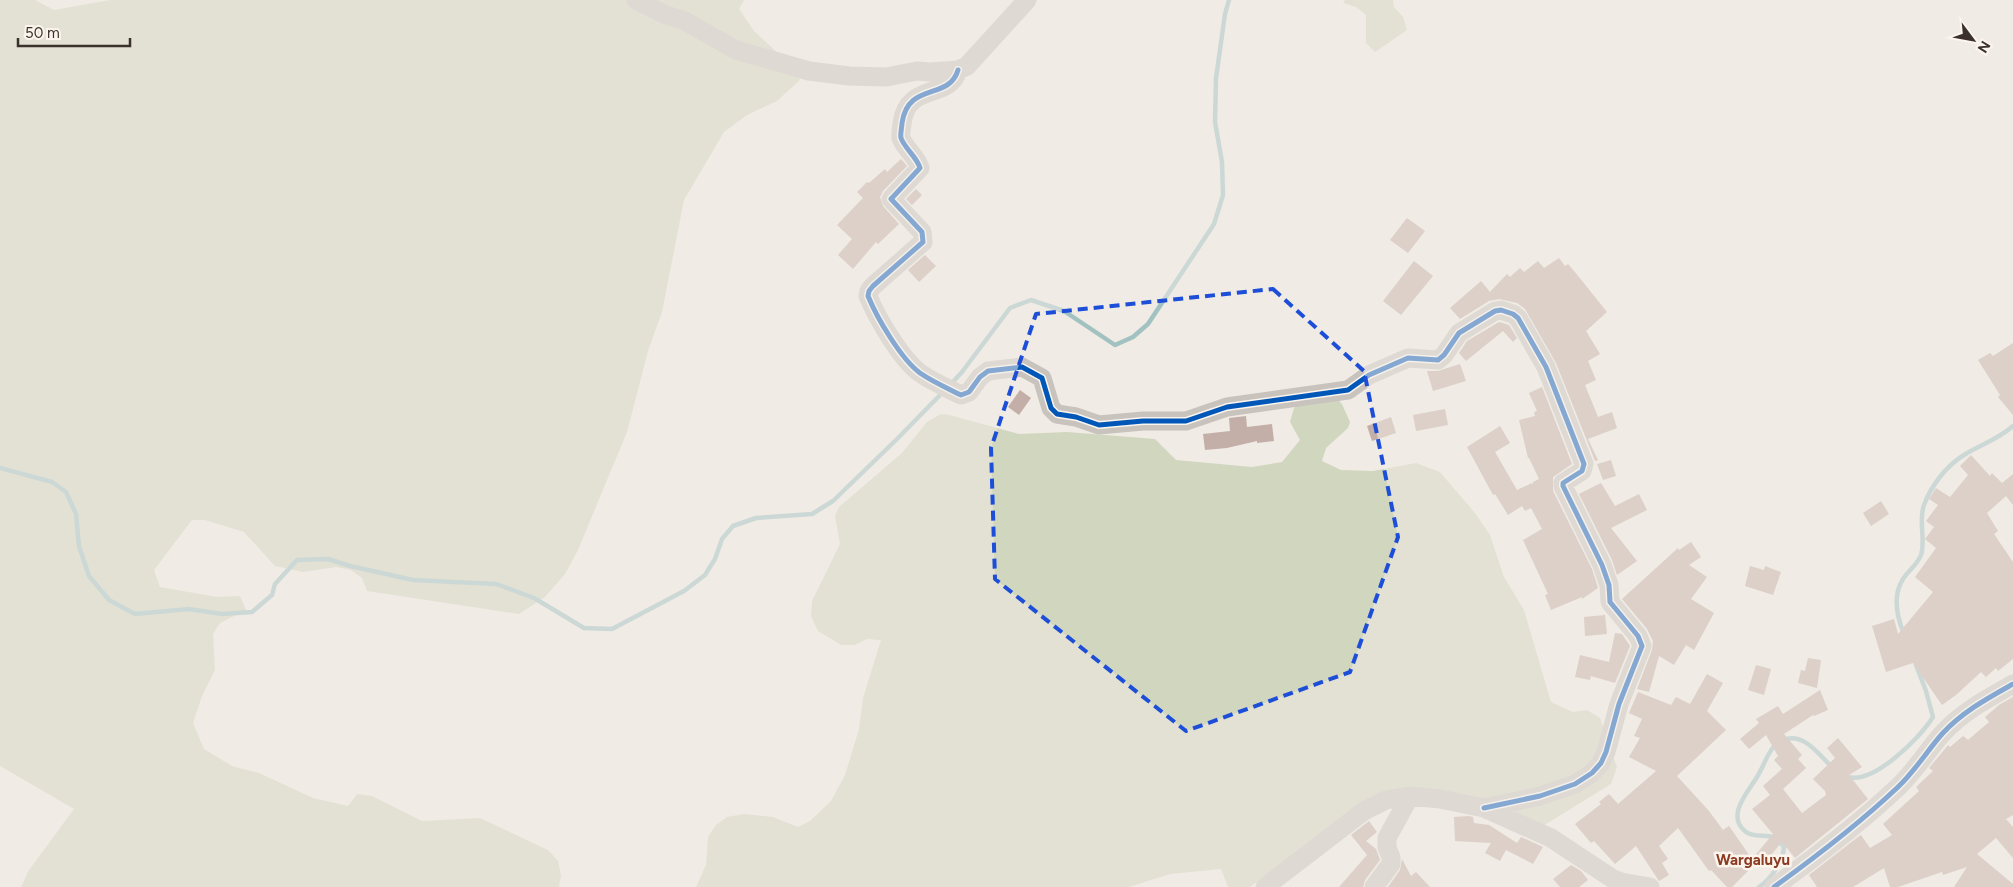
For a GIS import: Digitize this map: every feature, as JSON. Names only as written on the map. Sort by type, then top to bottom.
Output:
[{"type":"street","points":[[636,0],[666,15],[683,20],[736,50],[809,71],[849,76],[886,77],[917,71],[958,70],[967,66],[1027,0]]},
{"type":"street","points":[[958,70],[956,78],[950,84],[921,95],[906,108],[903,116],[901,138],[920,168],[891,199],[922,232],[923,242],[873,286],[868,296],[901,353],[920,373],[962,395],[969,392],[984,374],[1022,367],[1042,378],[1052,408],[1056,414],[1076,417],[1099,425],[1143,421],[1186,421],[1227,407],[1348,390],[1369,375],[1408,358],[1438,360],[1444,355],[1459,333],[1495,311],[1501,310],[1518,318],[1544,363],[1584,464],[1582,471],[1565,481],[1563,486],[1602,565],[1609,585],[1610,602],[1638,636],[1642,646],[1619,704],[1606,752],[1601,763],[1592,773],[1575,784],[1540,796],[1484,808]]},
{"type":"street","points":[[1774,887],[1874,809],[1907,778],[1942,734],[1956,720],[1971,708],[2013,684]]},
{"type":"street","points":[[1374,887],[1391,864],[1391,857],[1387,848],[1387,838],[1410,796]]},
{"type":"street","points":[[1265,887],[1364,810],[1386,800],[1410,796],[1440,799],[1484,808],[1550,838],[1613,879],[1650,887]]},
{"type":"highlighted area","points":[[1273,289],[1364,371],[1398,537],[1350,672],[1186,731],[995,579],[991,448],[1036,314]]},
{"type":"green space","points":[[0,0],[35,0],[54,10],[110,0],[744,0],[739,9],[754,31],[793,67],[800,80],[777,101],[747,115],[724,132],[684,200],[662,312],[648,351],[627,432],[578,550],[565,574],[545,597],[519,614],[367,591],[362,578],[351,570],[336,567],[303,572],[275,566],[244,532],[205,520],[192,520],[154,570],[160,587],[217,597],[240,596],[246,610],[220,623],[213,634],[215,670],[202,696],[193,723],[204,749],[232,766],[259,773],[313,798],[348,806],[357,794],[372,796],[422,821],[480,818],[548,850],[558,861],[561,875],[559,887],[21,887],[29,870],[74,809],[0,766]]},
{"type":"green space","points":[[1345,0],[1393,0],[1394,7],[1403,17],[1407,30],[1375,52],[1366,43],[1366,15],[1356,7],[1343,3]]},
{"type":"green space","points":[[1309,392],[1331,392],[1342,404],[1350,422],[1348,428],[1326,448],[1322,461],[1341,470],[1373,471],[1416,463],[1440,472],[1475,513],[1490,535],[1504,577],[1524,610],[1551,702],[1573,712],[1587,710],[1600,718],[1617,767],[1611,784],[1543,826],[1434,790],[1369,798],[1250,887],[1228,887],[1221,869],[1170,874],[1129,887],[696,887],[706,865],[708,837],[716,825],[727,817],[744,814],[773,817],[798,827],[810,821],[831,801],[845,775],[859,729],[863,698],[881,640],[867,639],[855,645],[841,645],[818,631],[811,616],[812,601],[840,544],[835,516],[839,507],[902,453],[927,422],[939,415],[946,414],[1019,434],[1067,432],[1155,439],[1176,460],[1252,467],[1282,462],[1300,440],[1290,422],[1294,408]]},
{"type":"building","points":[[901,159],[907,166],[883,191],[880,197],[883,206],[899,224],[878,244],[876,242],[853,269],[838,255],[852,239],[837,225],[863,198],[857,192],[885,169],[887,172]]},
{"type":"building","points":[[916,189],[922,195],[912,205],[906,199]]},
{"type":"building","points":[[1407,218],[1425,231],[1408,253],[1390,240]]},
{"type":"building","points":[[925,255],[936,266],[919,282],[908,270]]},
{"type":"building","points":[[1559,258],[1565,266],[1568,264],[1607,312],[1586,331],[1600,354],[1588,361],[1596,380],[1585,385],[1598,417],[1612,412],[1617,428],[1588,439],[1598,460],[1595,461],[1556,363],[1525,309],[1517,303],[1499,299],[1489,301],[1460,319],[1450,308],[1481,281],[1490,292],[1507,274],[1510,277],[1520,268],[1524,272],[1538,261],[1544,268]]},
{"type":"building","points":[[1414,261],[1433,276],[1401,315],[1383,301]]},
{"type":"building","points":[[1499,322],[1509,325],[1517,338],[1513,342],[1503,331],[1466,361],[1459,353],[1467,341]]},
{"type":"building","points":[[2013,343],[2013,415],[1998,397],[2000,395],[1978,360],[1990,353],[1993,356]]},
{"type":"building","points":[[1460,364],[1466,381],[1433,391],[1427,371],[1438,371]]},
{"type":"building","points":[[1542,387],[1572,464],[1553,477],[1553,491],[1592,569],[1598,588],[1582,599],[1582,597],[1551,610],[1545,595],[1548,594],[1523,540],[1542,529],[1531,508],[1525,511],[1522,506],[1508,515],[1495,494],[1493,495],[1467,447],[1500,426],[1510,443],[1495,452],[1517,490],[1532,483],[1533,485],[1533,482],[1539,479],[1528,458],[1519,420],[1535,416],[1534,412],[1537,411],[1529,393]]},
{"type":"building","points":[[1020,390],[1031,398],[1019,415],[1008,407]]},
{"type":"building","points":[[1445,409],[1448,425],[1416,431],[1413,415]]},
{"type":"building","points":[[1246,416],[1247,427],[1272,424],[1274,441],[1257,443],[1257,441],[1227,448],[1205,450],[1203,434],[1230,431],[1229,418]]},
{"type":"building","points":[[1391,417],[1396,433],[1372,441],[1367,426]]},
{"type":"building","points":[[1971,455],[1990,476],[1992,473],[2002,483],[2013,474],[2013,505],[2006,496],[1987,513],[1998,531],[1994,534],[2013,562],[2013,659],[1998,671],[1996,668],[1986,677],[1981,672],[1942,705],[1913,663],[1886,672],[1872,626],[1894,619],[1898,634],[1933,592],[1915,577],[1936,548],[1925,539],[1934,527],[1926,521],[1938,505],[1929,499],[1936,488],[1950,497],[1968,475],[1960,466]]},
{"type":"building","points":[[1611,460],[1616,476],[1603,480],[1597,464]]},
{"type":"building","points":[[1601,483],[1615,506],[1639,494],[1647,510],[1611,528],[1637,561],[1617,575],[1612,560],[1579,494]]},
{"type":"building","points":[[1881,501],[1889,514],[1871,526],[1863,513]]},
{"type":"building","points":[[1691,542],[1701,557],[1689,565],[1707,577],[1691,599],[1714,613],[1694,650],[1686,645],[1674,665],[1659,656],[1649,692],[1637,689],[1652,650],[1653,641],[1647,629],[1622,599],[1678,548],[1679,550]]},
{"type":"building","points":[[1750,566],[1764,570],[1765,566],[1781,572],[1773,595],[1745,586]]},
{"type":"building","points":[[1605,615],[1607,634],[1585,636],[1584,617]]},
{"type":"building","points":[[1615,633],[1622,634],[1630,646],[1615,683],[1591,676],[1590,680],[1575,677],[1580,655],[1609,662]]},
{"type":"building","points":[[1808,658],[1821,660],[1817,688],[1798,683],[1801,670],[1805,671]]},
{"type":"building","points":[[1756,665],[1771,669],[1764,695],[1748,690]]},
{"type":"building","points":[[1707,674],[1723,683],[1707,711],[1726,730],[1677,776],[1709,811],[1723,830],[1729,826],[1752,859],[1773,834],[1752,809],[1770,795],[1763,786],[1782,769],[1774,760],[1778,756],[1766,735],[1749,749],[1740,739],[1759,723],[1756,719],[1778,706],[1783,714],[1820,690],[1828,710],[1813,715],[1784,734],[1802,755],[1798,759],[1806,768],[1783,789],[1802,813],[1826,795],[1825,791],[1813,779],[1835,758],[1827,748],[1838,738],[1862,767],[1849,775],[1868,799],[1795,858],[1782,842],[1760,868],[1755,864],[1732,887],[1727,887],[1711,870],[1709,871],[1678,828],[1659,846],[1668,859],[1662,863],[1669,875],[1659,881],[1636,846],[1615,864],[1594,841],[1591,843],[1575,824],[1601,804],[1599,802],[1609,794],[1618,804],[1656,771],[1629,757],[1640,738],[1634,736],[1642,719],[1629,713],[1638,692],[1671,705],[1676,697],[1690,704]]},
{"type":"building","points":[[2013,697],[2013,815],[2006,819],[2013,827],[2013,858],[1996,838],[1977,854],[2013,884],[2013,887],[1954,887],[1967,867],[1943,875],[1942,872],[1898,887],[1890,887],[1884,868],[1853,887],[1817,887],[1809,875],[1858,837],[1861,835],[1870,848],[1892,835],[1883,824],[1919,791],[1916,787],[1933,771],[1929,768],[1948,745],[1950,747],[1963,736],[1968,740],[1989,722],[1985,717],[1999,705]]},
{"type":"building","points":[[1454,817],[1473,817],[1474,823],[1489,825],[1517,843],[1521,837],[1543,847],[1533,864],[1506,850],[1500,861],[1485,853],[1491,843],[1455,841]]},
{"type":"building","points":[[1369,821],[1377,832],[1366,841],[1376,849],[1380,860],[1365,880],[1363,887],[1339,887],[1367,855],[1351,835]]},
{"type":"building","points":[[1402,859],[1411,876],[1416,872],[1430,887],[1388,887],[1400,870]]},
{"type":"building","points":[[1571,865],[1581,871],[1588,880],[1579,887],[1560,887],[1553,879]]},
{"type":"waterway","points":[[950,385],[1010,308],[1031,300],[1064,311],[1115,345],[1133,337],[1148,324],[1214,224],[1223,195],[1222,162],[1215,122],[1216,78],[1225,14],[1229,0]]},
{"type":"waterway","points":[[0,468],[52,482],[66,492],[76,514],[79,546],[89,576],[109,600],[135,614],[189,609],[222,614],[252,612],[272,595],[275,584],[297,560],[328,559],[350,566],[413,580],[496,584],[534,598],[584,628],[612,629],[684,591],[705,575],[715,559],[722,539],[733,526],[756,518],[812,514],[833,501],[943,392]]},
{"type":"waterway","points":[[1904,634],[1899,621],[1898,592],[1903,579],[1921,555],[1923,543],[1922,511],[1931,491],[1945,471],[1957,460],[1970,451],[2002,435],[2013,426]]},
{"type":"waterway","points":[[1848,777],[1870,774],[1883,767],[1907,747],[1933,717],[1916,665]]},
{"type":"waterway","points":[[1783,740],[1791,738],[1804,742],[1833,768]]},
{"type":"waterway","points":[[1759,887],[1776,870],[1784,847],[1776,838],[1753,835],[1746,832],[1740,826],[1738,812],[1740,804],[1770,751],[1776,744]]},
{"type":"cycle path","points":[[958,70],[953,79],[946,85],[920,96],[912,101],[906,110],[902,123],[901,138],[920,168],[891,199],[922,232],[923,242],[873,286],[868,296],[890,338],[913,367],[930,379],[961,395],[969,392],[980,377],[988,371],[1022,367],[1042,378],[1051,408],[1057,414],[1076,417],[1099,425],[1143,421],[1186,421],[1227,407],[1348,390],[1369,375],[1408,358],[1438,360],[1444,355],[1459,333],[1495,311],[1501,310],[1518,318],[1546,367],[1584,464],[1582,471],[1563,483],[1563,486],[1602,565],[1609,585],[1610,602],[1638,636],[1642,646],[1619,704],[1606,752],[1601,763],[1592,773],[1575,784],[1540,796],[1484,808]]},
{"type":"cycle path","points":[[1774,887],[1838,839],[1884,800],[1904,781],[1942,734],[1958,719],[2013,684]]},
{"type":"district","name":"Wargaluyu","points":[[1753,860]]}]
